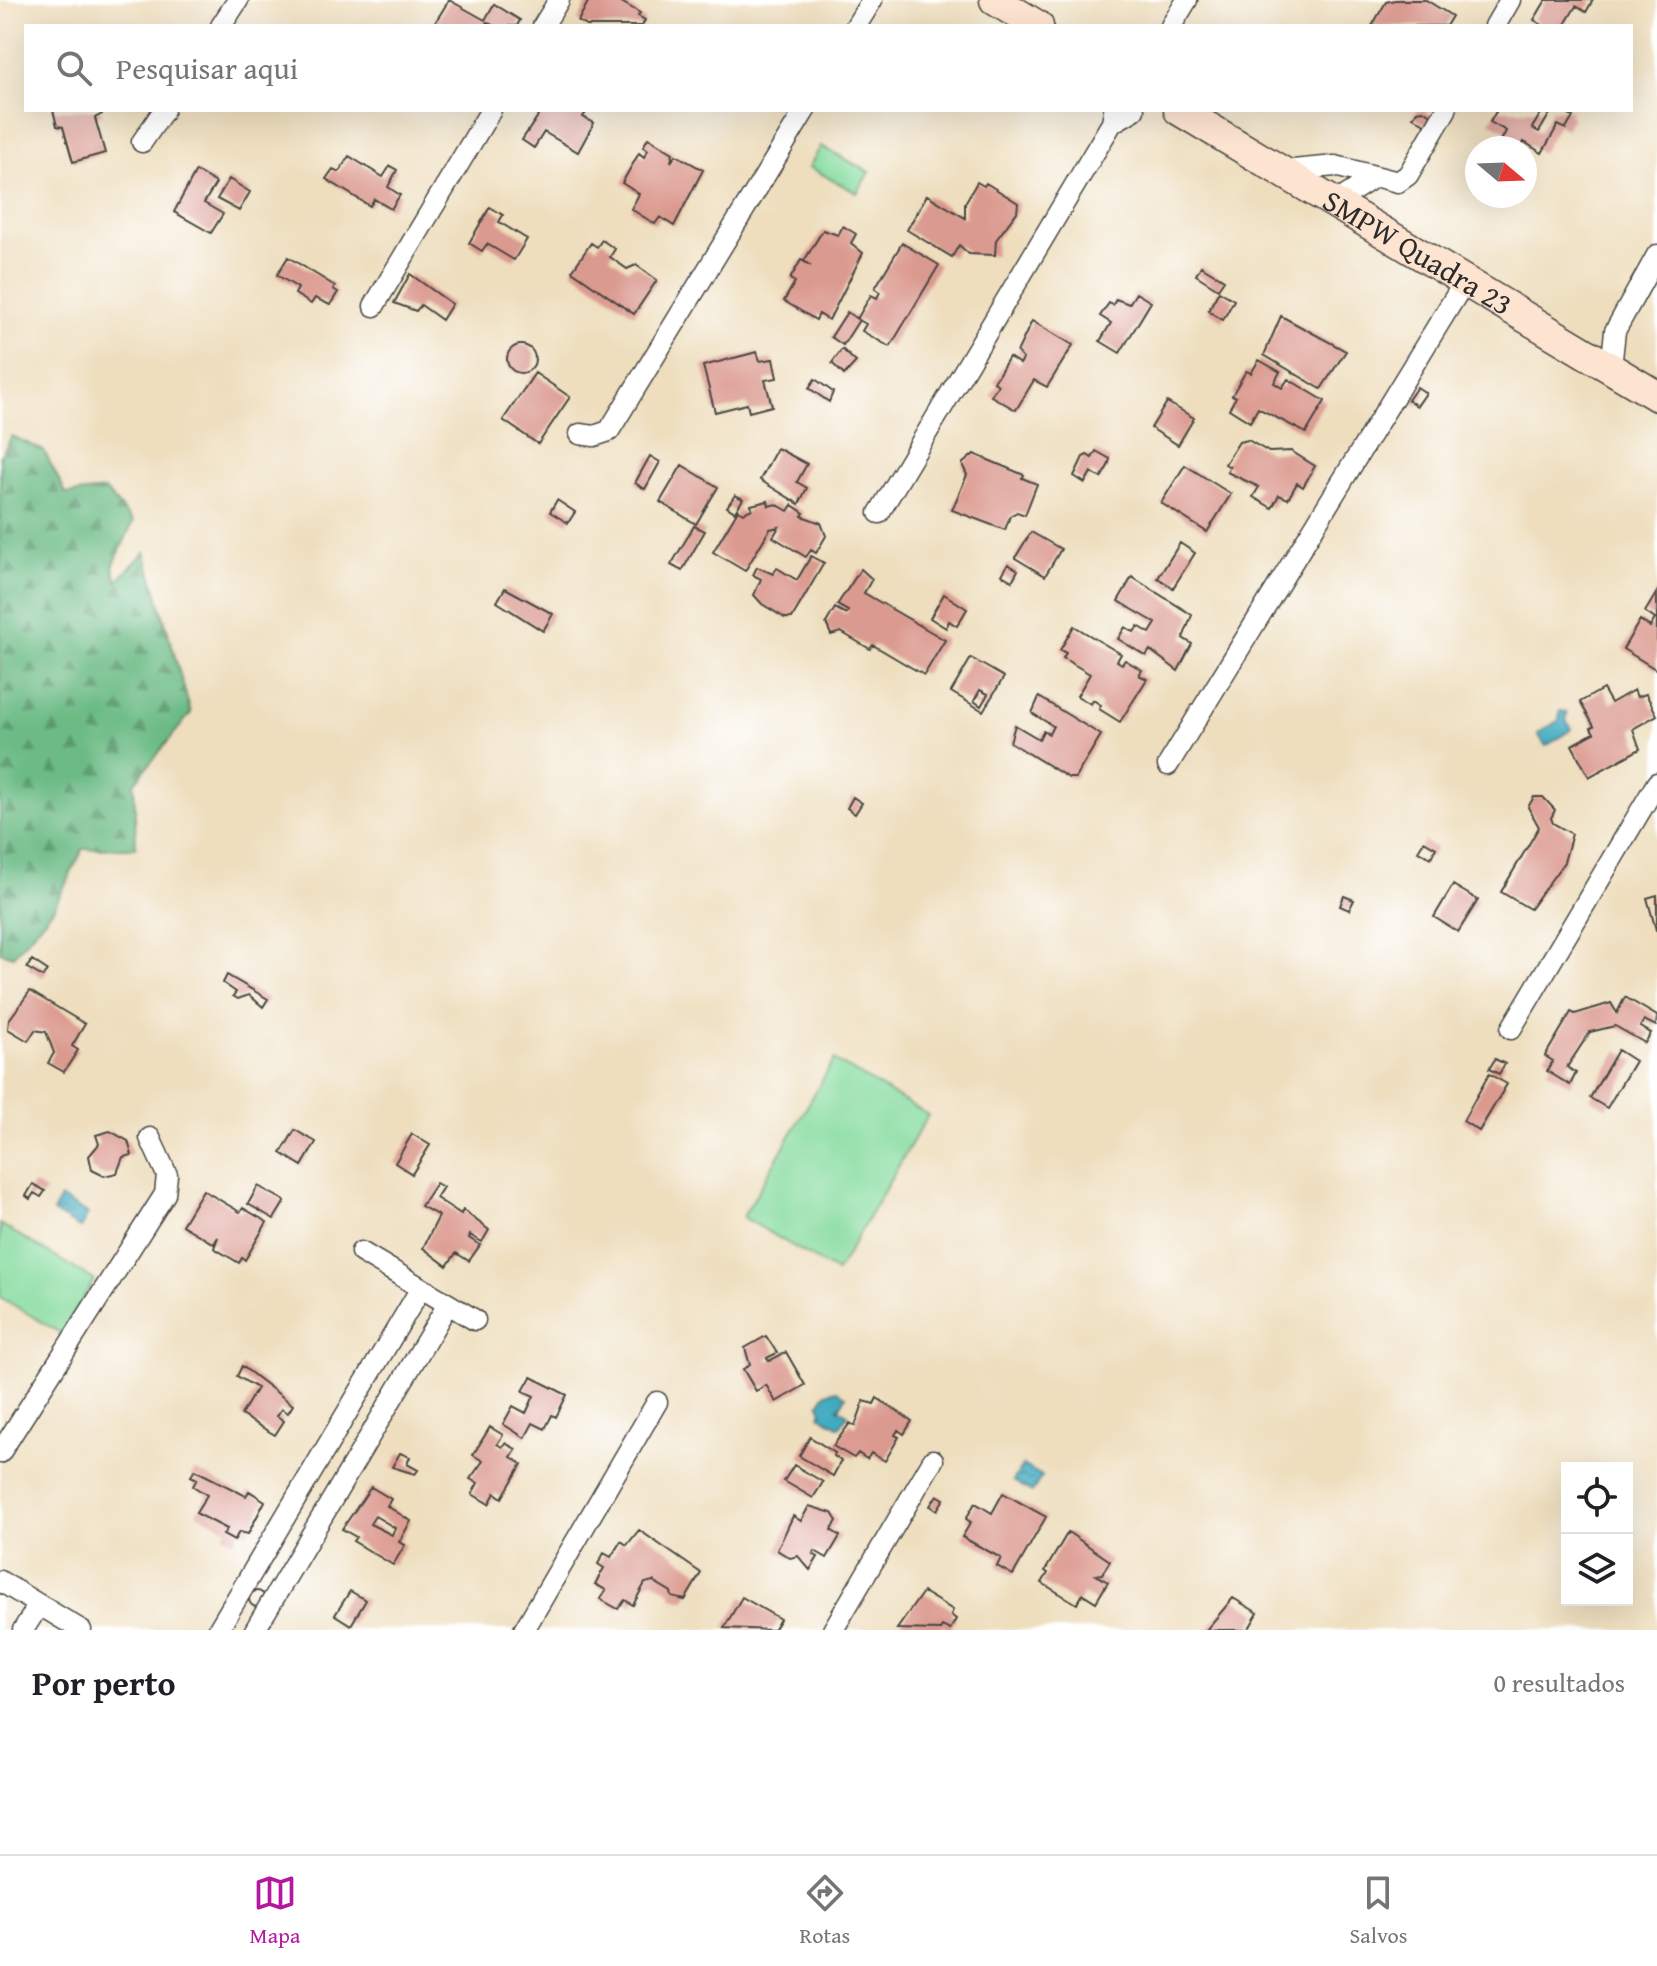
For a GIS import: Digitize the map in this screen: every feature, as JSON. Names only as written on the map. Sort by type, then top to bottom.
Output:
[{"type":"street","points":[[222,24],[238,0]]},
{"type":"street","points":[[544,24],[559,0]]},
{"type":"street","points":[[857,24],[872,0]]},
{"type":"street","points":[[995,0],[1035,24]]},
{"type":"street","points":[[1172,24],[1187,0]]},
{"type":"street","points":[[1496,24],[1510,0]]},
{"type":"street","points":[[142,142],[163,112]]},
{"type":"street","points":[[374,306],[490,112]]},
{"type":"street","points":[[580,434],[594,436],[609,431],[804,112]]},
{"type":"street","name":"SMPW Quadra 23","points":[[1182,112],[1657,396]]},
{"type":"street","points":[[1282,171],[1335,166],[1391,183],[1404,180],[1445,112]]},
{"type":"street","points":[[879,513],[1113,116]]},
{"type":"street","points":[[1335,203],[1373,178]]},
{"type":"street","points":[[1611,368],[1615,331],[1657,255]]},
{"type":"street","points":[[1168,765],[1465,281]]},
{"type":"street","points":[[1584,352],[1615,331]]},
{"type":"street","points":[[1511,1029],[1657,783]]},
{"type":"street","points":[[0,1453],[165,1194],[167,1175],[150,1138]]},
{"type":"street","points":[[361,1252],[475,1320]]},
{"type":"street","points":[[421,1288],[223,1622],[254,1630],[448,1304]]},
{"type":"street","points":[[524,1630],[657,1402]]},
{"type":"street","points":[[326,1447],[353,1464]]},
{"type":"street","points":[[833,1630],[933,1460]]},
{"type":"street","points":[[0,1581],[81,1630]]},
{"type":"street","points":[[23,1630],[39,1605]]},
{"type":"green space","points":[[821,146],[869,172],[857,193],[809,167]]},
{"type":"green space","points":[[12,436],[44,451],[66,494],[105,490],[133,522],[113,566],[117,581],[145,552],[191,713],[134,783],[136,848],[83,849],[53,909],[13,956],[0,952],[0,457]]},
{"type":"green space","points":[[834,1060],[928,1115],[837,1272],[743,1217]]},
{"type":"green space","points":[[0,1224],[94,1280],[62,1334],[0,1297]]},
{"type":"water","points":[[1560,711],[1567,712],[1566,720],[1572,729],[1546,746],[1538,734],[1559,720]]},
{"type":"water","points":[[60,1198],[88,1214],[80,1228],[53,1212]]},
{"type":"water","points":[[836,1390],[846,1396],[839,1409],[848,1414],[840,1427],[819,1415],[822,1411],[819,1404],[826,1393]]},
{"type":"water","points":[[1023,1465],[1042,1476],[1032,1492],[1013,1481]]},
{"type":"building","points":[[449,0],[485,20],[494,4],[520,20],[518,24],[434,24]]},
{"type":"building","points":[[589,0],[618,0],[640,13],[638,16],[645,20],[643,24],[583,24],[578,21]]},
{"type":"building","points":[[1426,0],[1452,16],[1447,24],[1373,24],[1386,2]]},
{"type":"building","points":[[1546,0],[1593,0],[1586,12],[1576,6],[1565,24],[1541,24],[1534,20]]},
{"type":"building","points":[[54,112],[102,112],[95,118],[105,153],[73,162],[63,127],[57,126]]},
{"type":"building","points":[[541,112],[586,112],[583,117],[594,123],[578,152],[544,132],[534,148],[522,140]]},
{"type":"building","points":[[1416,112],[1426,112],[1434,117],[1428,126],[1413,117]]},
{"type":"building","points":[[1496,112],[1542,112],[1532,128],[1539,132],[1551,112],[1571,112],[1569,115],[1573,117],[1566,129],[1558,125],[1542,153],[1537,150],[1537,136],[1504,136],[1506,131],[1490,122]]},
{"type":"building","points":[[648,138],[673,153],[671,162],[676,155],[703,170],[674,226],[660,217],[655,224],[631,209],[639,194],[622,183],[639,153],[644,157],[648,150],[643,147]]},
{"type":"building","points":[[349,156],[383,177],[390,166],[397,170],[388,187],[400,195],[391,209],[374,199],[370,206],[326,179],[333,169],[339,172]]},
{"type":"building","points":[[196,171],[216,183],[204,203],[223,214],[211,233],[174,212]]},
{"type":"building","points":[[229,179],[250,192],[239,211],[217,199]]},
{"type":"building","points":[[977,182],[984,186],[986,183],[1018,203],[1017,212],[996,240],[995,255],[969,254],[959,245],[952,257],[907,230],[927,195],[965,218],[965,203]]},
{"type":"building","points":[[490,207],[503,215],[499,222],[527,239],[514,260],[487,244],[482,251],[469,243]]},
{"type":"building","points":[[843,226],[856,234],[851,243],[863,253],[829,320],[819,314],[816,320],[784,301],[795,282],[790,279],[801,260],[811,266],[804,261],[823,230],[838,235]]},
{"type":"building","points":[[602,240],[615,249],[610,257],[627,269],[636,265],[657,280],[634,314],[572,271],[591,243],[597,247]]},
{"type":"building","points":[[902,243],[939,265],[890,347],[862,331],[866,324],[859,320],[843,345],[831,337],[847,312],[857,319],[871,295],[877,298],[880,292],[875,288]]},
{"type":"building","points":[[288,257],[335,286],[333,289],[338,292],[330,305],[315,298],[311,304],[295,294],[298,288],[277,275]]},
{"type":"building","points":[[1201,266],[1224,280],[1218,289],[1196,275]]},
{"type":"building","points":[[410,274],[452,304],[442,320],[421,305],[416,311],[394,303]]},
{"type":"building","points":[[1219,291],[1234,300],[1223,320],[1208,311]]},
{"type":"building","points":[[1136,293],[1151,302],[1120,353],[1100,341],[1111,323],[1100,316],[1109,303],[1113,305],[1116,299],[1129,304]]},
{"type":"building","points":[[1281,316],[1346,351],[1321,389],[1264,355]]},
{"type":"building","points":[[1032,321],[1073,345],[1047,387],[1034,380],[1016,410],[991,396],[998,385],[994,382],[1009,357],[1020,364],[1023,359],[1017,352]]},
{"type":"building","points":[[521,345],[531,349],[535,359],[531,369],[521,373],[511,369],[507,359],[511,349]]},
{"type":"building","points":[[842,349],[856,362],[844,375],[832,363]]},
{"type":"building","points":[[757,352],[760,361],[773,359],[777,378],[765,380],[772,406],[749,412],[747,404],[715,412],[703,366]]},
{"type":"building","points":[[1259,360],[1280,372],[1274,383],[1282,388],[1288,379],[1325,401],[1306,433],[1258,408],[1250,422],[1229,409],[1236,397],[1232,395],[1246,371],[1251,373]]},
{"type":"building","points":[[535,373],[570,397],[538,444],[503,420]]},
{"type":"building","points":[[815,379],[833,392],[829,402],[809,388]]},
{"type":"building","points":[[1417,387],[1426,393],[1417,406],[1408,400]]},
{"type":"building","points":[[1167,402],[1194,418],[1178,445],[1151,428]]},
{"type":"building","points":[[1248,440],[1269,452],[1291,451],[1315,466],[1303,487],[1297,483],[1288,499],[1279,495],[1272,508],[1253,497],[1259,487],[1227,472],[1230,467],[1225,464],[1239,442]]},
{"type":"building","points":[[777,448],[807,464],[797,482],[807,488],[799,504],[760,480]]},
{"type":"building","points":[[1096,451],[1110,459],[1108,466],[1101,478],[1091,472],[1085,483],[1074,476],[1083,457],[1087,455],[1092,458]]},
{"type":"building","points":[[974,454],[1024,475],[1022,478],[1037,484],[1025,515],[1017,512],[1010,516],[1005,530],[952,510],[967,475],[962,464]]},
{"type":"building","points":[[650,456],[660,462],[645,489],[635,483]]},
{"type":"building","points":[[682,465],[718,487],[696,524],[660,502]]},
{"type":"building","points":[[1185,465],[1231,494],[1207,532],[1161,503]]},
{"type":"building","points":[[735,495],[743,499],[735,512],[727,507]]},
{"type":"building","points":[[557,500],[575,512],[568,523],[550,512]]},
{"type":"building","points":[[768,501],[769,506],[776,504],[788,511],[792,505],[804,513],[802,516],[821,523],[826,536],[816,553],[811,550],[806,557],[773,537],[779,527],[770,529],[745,571],[713,552],[738,510],[744,513],[752,509],[751,505]]},
{"type":"building","points":[[694,526],[705,531],[682,571],[671,565]]},
{"type":"building","points":[[1031,532],[1061,549],[1045,576],[1015,558]]},
{"type":"building","points":[[1180,543],[1195,553],[1173,588],[1158,578]]},
{"type":"building","points":[[811,556],[824,563],[792,618],[785,618],[762,604],[754,595],[761,579],[753,575],[757,567],[773,574],[777,568],[797,580]]},
{"type":"building","points":[[1008,564],[1018,570],[1012,581],[1002,575]]},
{"type":"building","points":[[861,569],[872,579],[864,593],[945,640],[924,675],[873,645],[870,649],[841,632],[831,635],[826,623],[835,608],[846,614],[848,611],[837,605]]},
{"type":"building","points":[[1132,577],[1192,615],[1183,638],[1192,644],[1178,671],[1150,650],[1146,656],[1118,639],[1125,627],[1134,632],[1138,626],[1150,633],[1156,623],[1118,601]]},
{"type":"building","points":[[505,588],[553,614],[543,631],[497,602]]},
{"type":"building","points":[[1657,592],[1657,670],[1623,649],[1640,620],[1650,627],[1655,619],[1645,612]]},
{"type":"building","points":[[944,594],[967,609],[957,626],[949,621],[946,628],[930,618]]},
{"type":"building","points":[[1074,626],[1121,654],[1117,661],[1122,664],[1125,660],[1142,670],[1139,675],[1147,679],[1120,722],[1099,709],[1101,705],[1093,700],[1091,704],[1077,696],[1090,674],[1063,658],[1066,653],[1060,650]]},
{"type":"building","points":[[971,658],[1004,677],[983,711],[951,692]],"holes":[[[980,690],[988,694],[981,706],[974,701]]]},
{"type":"building","points":[[1603,689],[1611,703],[1634,690],[1637,697],[1646,694],[1657,715],[1633,729],[1640,749],[1589,777],[1572,745],[1594,733],[1591,728],[1594,726],[1580,702]]},
{"type":"building","points":[[1039,697],[1101,735],[1075,778],[1069,778],[1010,742],[1015,725],[1039,739],[1043,731],[1049,734],[1053,726],[1032,713]]},
{"type":"building","points":[[853,797],[862,803],[855,814],[847,808]]},
{"type":"building","points":[[1534,797],[1543,797],[1555,810],[1551,818],[1553,823],[1572,834],[1564,862],[1530,909],[1501,892],[1539,827],[1528,807]]},
{"type":"building","points":[[1424,841],[1436,848],[1431,858],[1418,851]]},
{"type":"building","points":[[1453,885],[1478,900],[1458,932],[1434,917]]},
{"type":"building","points":[[1657,895],[1657,930],[1656,930],[1647,898]]},
{"type":"building","points":[[1344,896],[1354,900],[1349,910],[1340,906]]},
{"type":"building","points":[[32,960],[47,970],[43,977],[27,968]]},
{"type":"building","points":[[227,975],[268,999],[263,1007],[249,995],[238,999],[233,996],[236,992],[223,983]]},
{"type":"building","points":[[30,991],[85,1024],[72,1046],[78,1050],[64,1072],[48,1063],[54,1053],[46,1032],[35,1030],[28,1041],[8,1029],[9,1020]]},
{"type":"building","points":[[1625,997],[1657,1016],[1656,1026],[1644,1020],[1640,1027],[1651,1033],[1645,1043],[1615,1026],[1590,1032],[1567,1067],[1576,1073],[1570,1085],[1547,1071],[1553,1061],[1545,1056],[1571,1012],[1575,1014],[1611,1003],[1617,1013]]},
{"type":"building","points":[[1618,1050],[1635,1061],[1607,1108],[1590,1098]]},
{"type":"building","points":[[1495,1059],[1505,1064],[1499,1074],[1489,1069]]},
{"type":"building","points":[[1489,1074],[1507,1084],[1479,1131],[1463,1121]]},
{"type":"building","points":[[295,1130],[316,1142],[302,1166],[281,1153]]},
{"type":"building","points":[[110,1131],[128,1141],[132,1155],[123,1157],[117,1173],[104,1176],[92,1170],[89,1156],[99,1144],[96,1135]]},
{"type":"building","points":[[412,1134],[430,1145],[412,1174],[395,1163]]},
{"type":"building","points":[[436,1183],[443,1187],[436,1198],[461,1214],[463,1210],[489,1230],[482,1242],[470,1235],[469,1238],[480,1245],[469,1261],[456,1253],[447,1266],[423,1248],[439,1216],[421,1206]]},
{"type":"building","points":[[33,1184],[45,1191],[41,1197],[34,1193],[30,1199],[26,1196]]},
{"type":"building","points":[[258,1186],[285,1201],[274,1219],[248,1204]]},
{"type":"building","points":[[203,1190],[240,1212],[243,1208],[267,1222],[245,1260],[242,1258],[239,1263],[214,1248],[218,1237],[214,1244],[182,1225]]},
{"type":"building","points":[[766,1336],[777,1353],[767,1358],[769,1361],[786,1352],[805,1385],[776,1402],[766,1385],[756,1391],[743,1369],[750,1365],[745,1348]]},
{"type":"building","points":[[242,1366],[293,1405],[288,1413],[281,1409],[277,1416],[284,1421],[275,1435],[241,1415],[257,1388],[237,1376]]},
{"type":"building","points":[[531,1377],[567,1395],[556,1417],[552,1415],[545,1429],[533,1423],[525,1438],[503,1424],[513,1406],[526,1413],[534,1396],[523,1391]]},
{"type":"building","points":[[877,1398],[912,1421],[904,1434],[898,1430],[895,1435],[899,1437],[885,1461],[871,1453],[867,1459],[858,1453],[854,1458],[833,1446],[850,1423],[855,1426],[864,1401],[874,1404]]},
{"type":"building","points":[[490,1427],[503,1435],[497,1444],[502,1447],[505,1443],[516,1449],[511,1457],[522,1464],[502,1498],[495,1493],[489,1504],[472,1494],[478,1483],[470,1479],[483,1461],[473,1455]]},
{"type":"building","points":[[810,1437],[835,1453],[834,1456],[841,1461],[833,1476],[799,1456]]},
{"type":"building","points":[[400,1453],[410,1457],[407,1464],[418,1470],[415,1474],[392,1467]]},
{"type":"building","points":[[794,1465],[823,1482],[813,1498],[784,1481]]},
{"type":"building","points":[[195,1470],[246,1496],[249,1491],[265,1501],[248,1534],[239,1532],[234,1541],[223,1535],[227,1529],[196,1513],[207,1495],[193,1486],[197,1479],[191,1476]]},
{"type":"building","points":[[371,1487],[391,1499],[387,1506],[411,1521],[399,1542],[405,1545],[393,1565],[353,1541],[356,1537],[342,1529]],"holes":[[[375,1516],[395,1528],[392,1535],[370,1524]]]},
{"type":"building","points":[[1003,1493],[1046,1517],[1013,1575],[997,1566],[1001,1558],[962,1537],[971,1522],[966,1519],[975,1503],[992,1513]]},
{"type":"building","points":[[937,1495],[944,1499],[937,1510],[930,1506]]},
{"type":"building","points":[[809,1506],[832,1513],[837,1521],[831,1530],[840,1536],[827,1558],[815,1551],[813,1554],[818,1557],[810,1570],[798,1556],[790,1558],[777,1550],[793,1516],[801,1521]]},
{"type":"building","points":[[639,1530],[701,1573],[685,1600],[672,1597],[671,1592],[653,1581],[645,1583],[633,1605],[625,1600],[618,1609],[600,1599],[606,1590],[595,1584],[604,1568],[598,1564],[604,1553],[611,1557],[621,1541],[627,1545]]},
{"type":"building","points":[[1068,1532],[1110,1561],[1102,1574],[1096,1575],[1108,1582],[1096,1602],[1083,1594],[1077,1604],[1042,1583],[1048,1573],[1045,1571]]},
{"type":"building","points":[[254,1591],[260,1591],[265,1599],[263,1605],[254,1607],[249,1602],[249,1596]]},
{"type":"building","points":[[350,1591],[366,1600],[351,1625],[335,1615]]},
{"type":"building","points":[[923,1592],[953,1610],[951,1615],[956,1619],[950,1630],[942,1626],[940,1630],[897,1629]]},
{"type":"building","points":[[742,1597],[780,1619],[773,1630],[724,1628]]},
{"type":"building","points":[[1233,1598],[1258,1613],[1248,1630],[1206,1630]]}]
